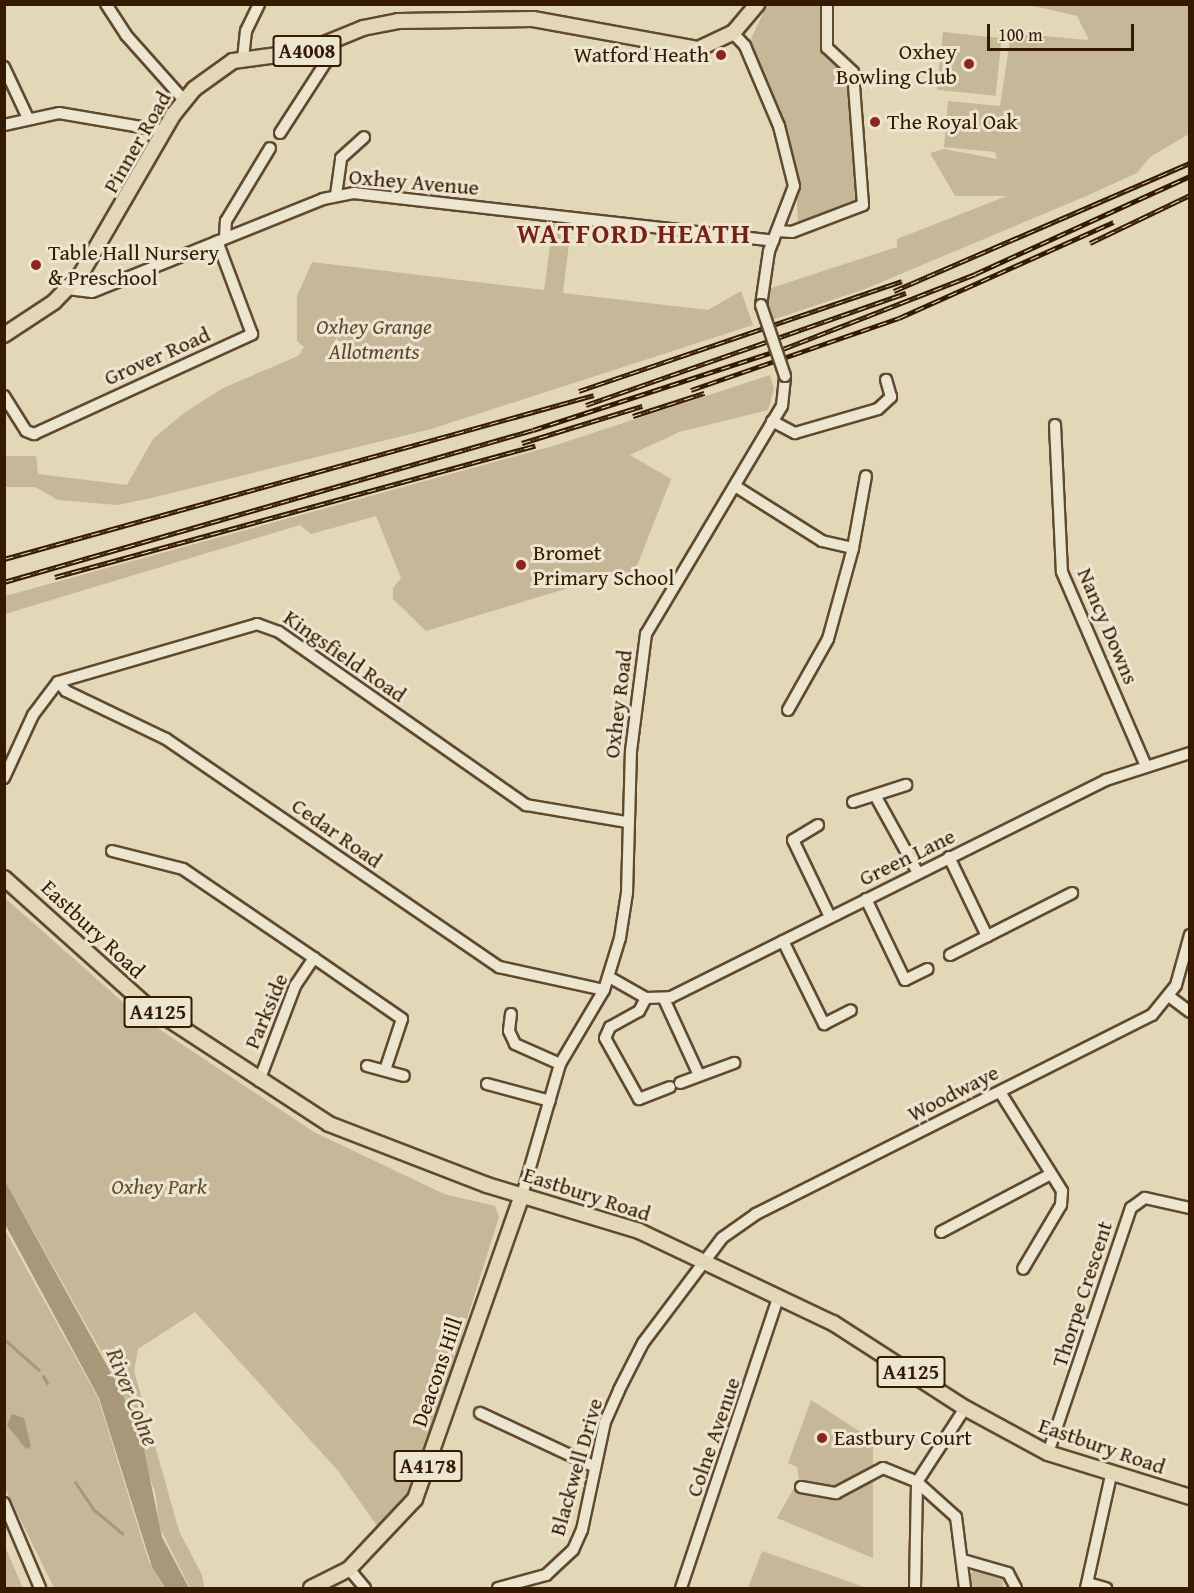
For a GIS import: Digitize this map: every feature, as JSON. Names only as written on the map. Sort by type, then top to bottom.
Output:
[{"type":"main road","name":"A4008","points":[[733,33],[757,4]]},
{"type":"main road","name":"Pinner Road","points":[[4,335],[68,289],[106,238],[164,130],[184,100],[214,72],[243,59],[321,46],[363,28],[399,21],[533,19],[686,50],[713,46],[733,33]]},
{"type":"main road","name":"Eastbury Road","points":[[4,878],[123,986],[259,1081],[329,1124],[383,1148],[522,1195],[639,1231],[702,1263],[833,1323],[965,1408],[1048,1453],[1111,1475],[1190,1497]]},
{"type":"main road","name":"Deacons Hill","points":[[311,1588],[349,1569],[399,1521],[419,1490],[522,1195]]},
{"type":"street","points":[[106,4],[126,35],[184,100]]},
{"type":"street","points":[[243,59],[246,31],[259,4]]},
{"type":"street","points":[[776,236],[863,205],[854,72],[827,48],[827,4]]},
{"type":"street","points":[[733,33],[750,57],[792,168],[793,200],[776,236]]},
{"type":"street","points":[[280,133],[326,62],[321,46]]},
{"type":"street","points":[[4,67],[27,116]]},
{"type":"street","points":[[4,125],[27,116],[59,112],[164,130]]},
{"type":"street","points":[[336,195],[341,158],[364,137]]},
{"type":"street","points":[[221,239],[226,221],[270,148]]},
{"type":"street","name":"Oxhey Avenue","points":[[68,289],[92,292],[336,195],[776,236]]},
{"type":"street","name":"Oxhey Road","points":[[522,1195],[560,1064],[604,990],[609,977],[626,903],[627,822],[646,634],[735,486],[786,393],[785,376],[761,305],[776,236]]},
{"type":"street","name":"Grover Road","points":[[4,396],[26,431],[34,434],[252,334],[221,239]]},
{"type":"street","points":[[772,421],[795,433],[878,409],[891,397],[886,380]]},
{"type":"street","name":"Nancy Downs","points":[[1055,424],[1062,572],[1146,766]]},
{"type":"street","points":[[788,710],[833,626],[854,549],[867,476]]},
{"type":"street","points":[[735,486],[822,541],[854,549]]},
{"type":"street","name":"Kingsfield Road","points":[[58,682],[247,626],[266,626],[526,806],[627,822]]},
{"type":"street","points":[[4,778],[38,707],[58,682]]},
{"type":"street","name":"Cedar Road","points":[[58,682],[66,691],[166,739],[499,967],[604,990]]},
{"type":"street","name":"Green Lane","points":[[609,977],[645,998],[664,999],[950,857],[1146,766],[1190,753]]},
{"type":"street","points":[[853,802],[876,797],[889,787],[906,785]]},
{"type":"street","points":[[876,797],[918,873]]},
{"type":"street","points":[[818,825],[793,840],[830,917]]},
{"type":"street","name":"Parkside","points":[[112,851],[176,865],[402,1019],[385,1070]]},
{"type":"street","points":[[950,857],[987,936]]},
{"type":"street","points":[[950,956],[1072,893]]},
{"type":"street","points":[[866,899],[905,980],[928,969]]},
{"type":"street","name":"Woodwaye","points":[[702,1263],[742,1222],[1152,1015],[1170,997],[1190,935]]},
{"type":"street","points":[[783,941],[824,1024],[852,1010]]},
{"type":"street","name":"Parkside","points":[[259,1081],[295,986],[314,958]]},
{"type":"street","points":[[1170,997],[1190,1012]]},
{"type":"street","points":[[645,998],[639,1011],[606,1034],[639,1099],[698,1073],[707,1076],[734,1063]]},
{"type":"street","points":[[664,999],[698,1073]]},
{"type":"street","points":[[511,1014],[508,1031],[515,1044],[560,1064]]},
{"type":"street","points":[[367,1066],[404,1076]]},
{"type":"street","points":[[487,1084],[550,1101]]},
{"type":"street","points":[[1000,1092],[1062,1191],[1061,1205],[1023,1269]]},
{"type":"street","points":[[940,1232],[1051,1174]]},
{"type":"street","name":"Thorpe Crescent","points":[[1048,1453],[1131,1208],[1145,1198],[1190,1208]]},
{"type":"street","name":"Blackwell Drive","points":[[498,1588],[546,1575],[573,1550],[582,1530],[593,1466],[605,1422],[643,1342],[702,1263]]},
{"type":"street","name":"Colne Avenue","points":[[681,1588],[778,1298]]},
{"type":"street","points":[[915,1588],[917,1482],[965,1408]]},
{"type":"street","points":[[480,1413],[593,1466]]},
{"type":"street","points":[[801,1487],[836,1493],[883,1468],[917,1482],[956,1517],[965,1588]]},
{"type":"street","points":[[1106,1588],[1087,1586],[1111,1475]]},
{"type":"street","points":[[4,1503],[40,1588]]},
{"type":"street","points":[[963,1560],[1008,1573],[1016,1588]]},
{"type":"street","points":[[349,1569],[364,1588]]},
{"type":"green space","points":[[767,5],[824,5],[821,45],[851,72],[859,202],[798,225],[795,158],[749,43]]},
{"type":"green space","points":[[1029,5],[1189,5],[1189,134],[1150,157],[1137,173],[1084,197],[865,289],[772,320],[765,290],[897,247],[897,239],[1007,196],[955,196],[930,153],[944,149],[997,159],[995,152],[944,147],[948,101],[1000,106],[1011,33],[1089,40],[1077,16]]},
{"type":"green space","name":"Oxhey Bowling Club","points":[[943,32],[1002,38],[996,96],[937,90]]},
{"type":"green space","name":"Oxhey Grange Allotments","points":[[553,224],[571,226],[563,293],[708,310],[741,291],[753,325],[431,429],[151,498],[118,505],[58,500],[35,487],[5,487],[5,456],[36,456],[38,474],[127,485],[153,439],[184,413],[223,388],[298,356],[304,347],[297,341],[297,296],[312,262],[544,290]]},
{"type":"green space","points":[[770,375],[774,389],[768,410],[679,432],[630,455],[671,479],[633,576],[618,573],[426,631],[393,599],[393,588],[401,578],[376,516],[311,534],[300,525],[5,614],[5,596],[553,446]]},
{"type":"green space","name":"Oxhey Park","points":[[4,897],[135,1013],[314,1132],[444,1194],[495,1206],[499,1217],[409,1503],[380,1530],[339,1472],[195,1312],[138,1349],[134,1371],[179,1531],[202,1575],[204,1587],[190,1588],[160,1528],[155,1492],[109,1365],[5,1181]]},
{"type":"green space","points":[[4,1228],[98,1398],[149,1562],[164,1588],[54,1588],[5,1488]]},
{"type":"green space","points":[[811,1400],[873,1440],[873,1558],[777,1518],[799,1479],[797,1467],[788,1463]]},
{"type":"green space","points":[[5,1547],[23,1588],[5,1588]]},
{"type":"green space","points":[[762,1551],[867,1588],[748,1588]]},
{"type":"green space","points":[[973,1570],[1002,1579],[1004,1588],[974,1588],[968,1581]]},
{"type":"shaded area","points":[[5,1181],[120,1389],[142,1440],[162,1537],[189,1588],[165,1588],[152,1567],[99,1398],[5,1224]]},
{"type":"shaded area","points":[[12,1414],[24,1418],[31,1447],[26,1449],[7,1425]]},
{"type":"waterway","points":[[5,1340],[39,1370]]},
{"type":"waterway","points":[[43,1376],[47,1383]]},
{"type":"waterway","points":[[75,1482],[93,1509],[122,1533]]},
{"type":"railway","points":[[894,291],[1190,163]]},
{"type":"railway","points":[[4,582],[533,430],[783,349],[975,274],[1190,176]]},
{"type":"railway","points":[[1090,243],[1190,195]]},
{"type":"railway","points":[[691,390],[899,318],[1114,222]]},
{"type":"railway","points":[[579,391],[902,281]]},
{"type":"railway","points":[[586,405],[906,293]]},
{"type":"railway","points":[[633,416],[704,393]]},
{"type":"railway","points":[[4,559],[594,395]]},
{"type":"railway","points":[[522,443],[642,406]]},
{"type":"railway","points":[[55,577],[535,446]]},
{"type":"place","name":"Watford Heath","points":[[721,55]]},
{"type":"place","name":"Oxhey Bowling Club","points":[[969,64]]},
{"type":"place","name":"The Royal Oak","points":[[875,122]]},
{"type":"place","name":"Table Hall Nursery & Preschool","points":[[36,265]]},
{"type":"place","name":"Bromet Primary School","points":[[521,565]]},
{"type":"place","name":"Eastbury Court","points":[[822,1438]]},
{"type":"district","name":"WATFORD HEATH","points":[[634,233]]},
{"type":"water label","name":"River Colne","points":[[133,1397]]}]
